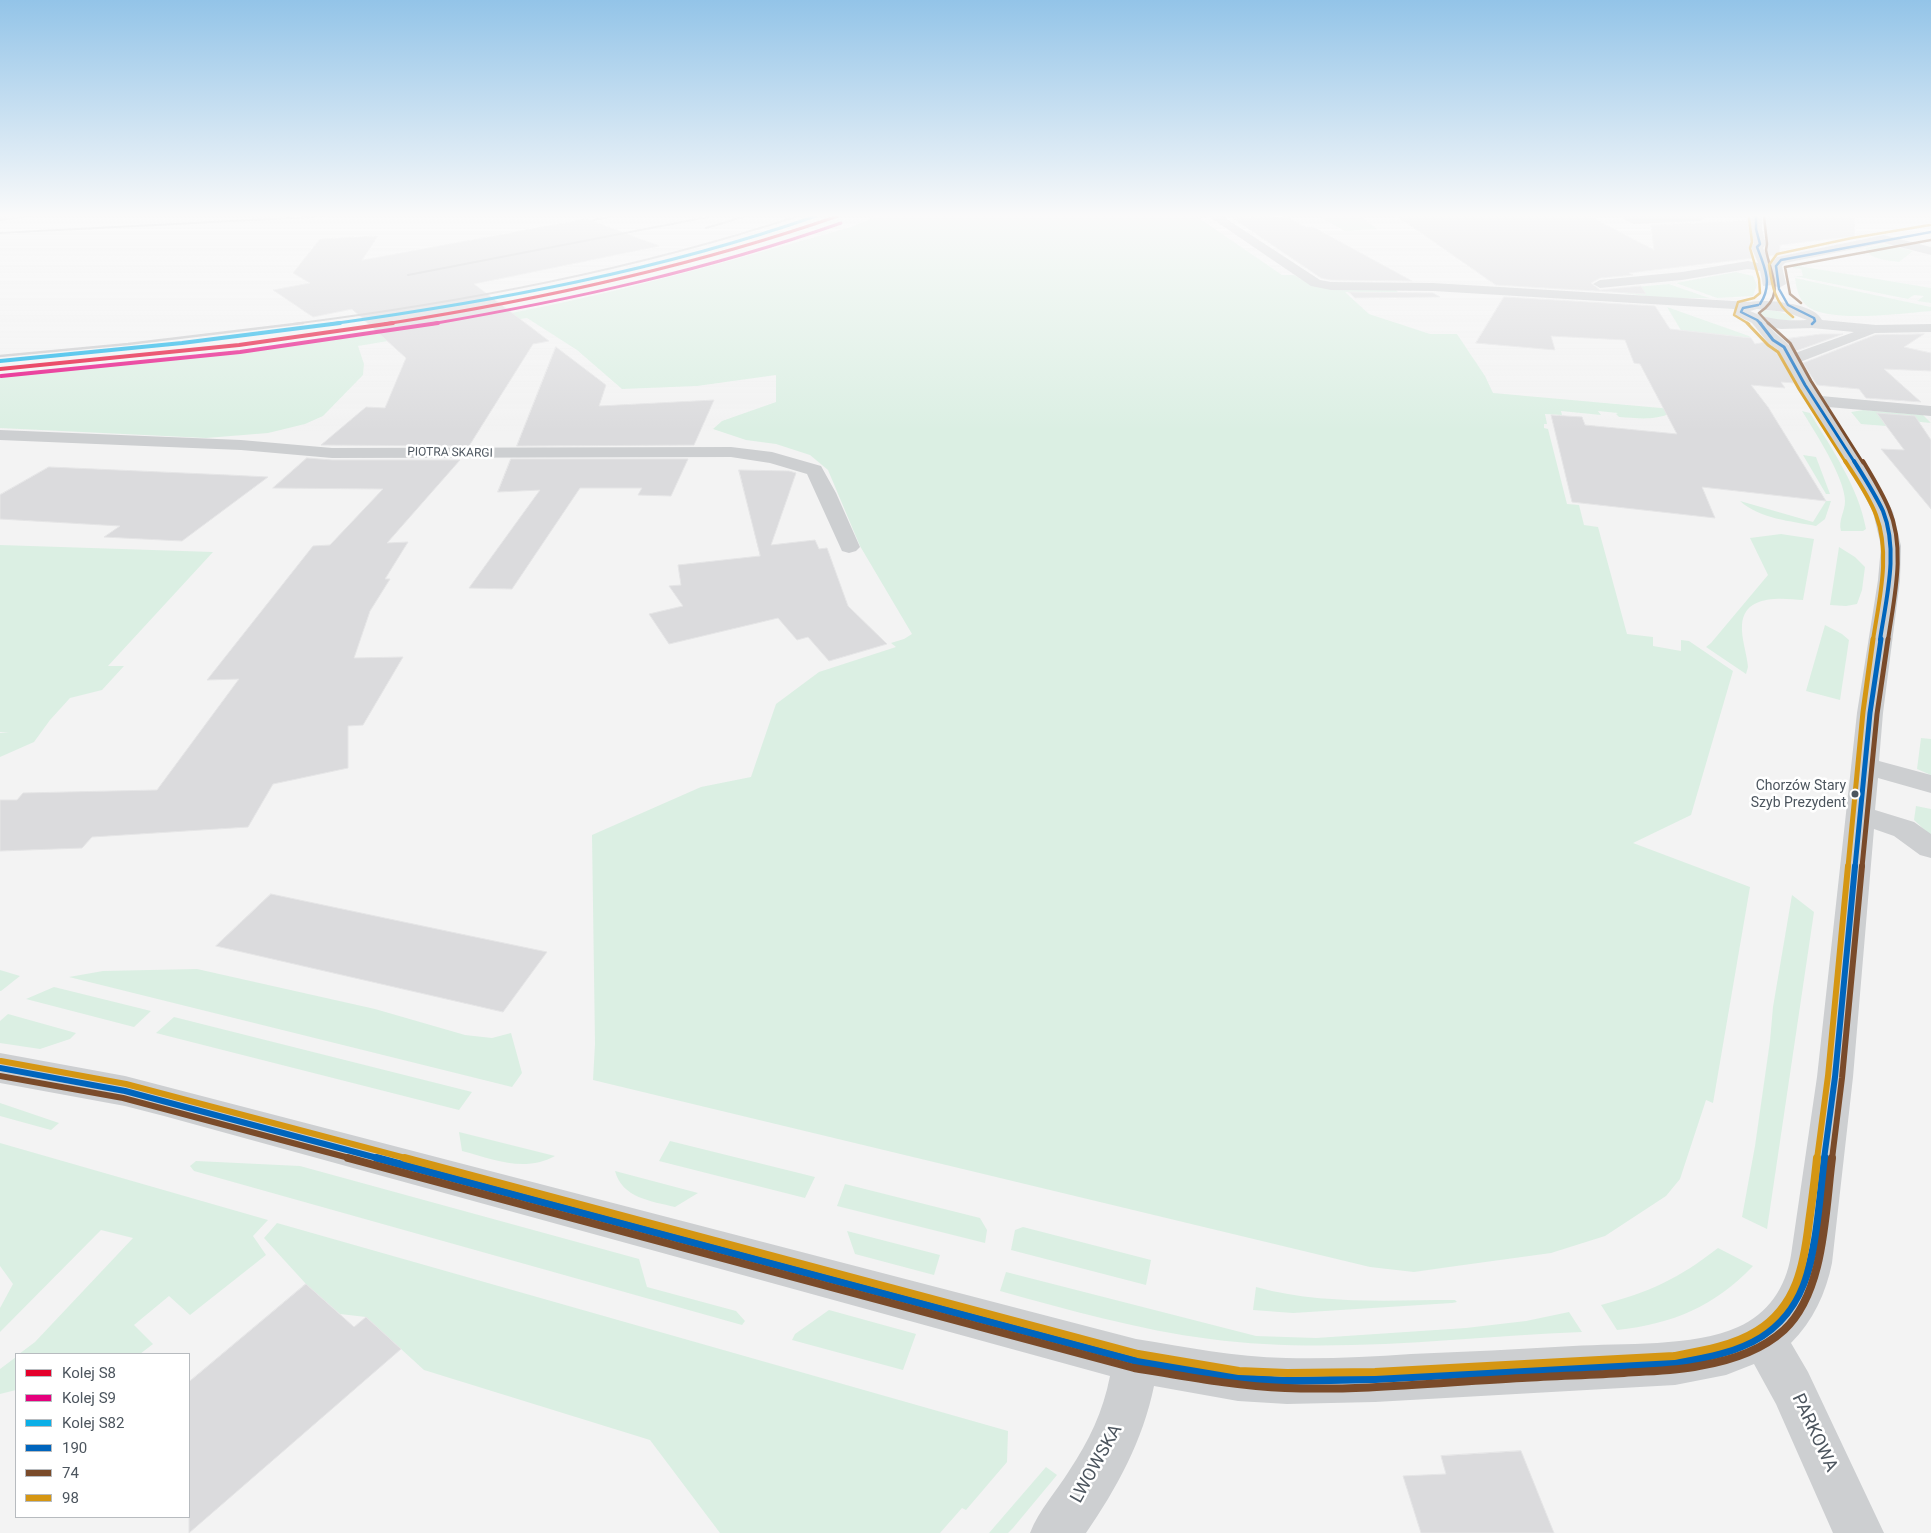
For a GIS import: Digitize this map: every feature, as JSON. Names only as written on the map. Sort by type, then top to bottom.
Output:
[{"type":"street","points":[[1442,288],[1669,303],[1805,316],[1903,328]]},
{"type":"street","points":[[1563,295],[1565,290],[1580,288]]},
{"type":"street","points":[[1753,312],[1764,300],[1768,288]]},
{"type":"street","points":[[1779,288],[1788,305],[1805,316],[1876,329],[1931,328]]},
{"type":"street","points":[[1753,312],[1794,326]]},
{"type":"street","points":[[0,1068],[126,1091],[1136,1361],[1238,1378],[1329,1381],[1675,1363],[1722,1354],[1763,1336],[1788,1315],[1799,1298],[1808,1276],[1814,1250],[1827,1122],[1835,1077],[1870,713],[1889,580],[1891,546],[1883,512],[1866,480],[1788,354],[1773,340],[1753,312]]},
{"type":"street","points":[[1788,354],[1794,326],[1805,316]]},
{"type":"street","points":[[1788,354],[1876,329]]},
{"type":"street","points":[[1816,401],[1931,411]]},
{"type":"street","name":"PIOTRA SKARGI","points":[[0,434],[241,445],[332,452],[510,454],[650,451],[731,452],[800,464],[814,470],[849,547]]},
{"type":"street","points":[[1866,766],[1931,784]]},
{"type":"street","points":[[1860,815],[1904,829],[1931,848]]},
{"type":"street","name":"PARKOWA","points":[[1763,1336],[1792,1388],[1859,1533]]},
{"type":"street","name":"LWOWSKA","points":[[1055,1533],[1089,1484],[1109,1449],[1125,1411],[1136,1361]]},
{"type":"green space","points":[[625,288],[1395,289],[1398,292],[1345,292],[1369,314],[1430,334],[1457,334],[1485,376],[1493,393],[1672,409],[1671,413],[1665,416],[1645,418],[1619,417],[1616,414],[1618,413],[1598,411],[1601,415],[1561,411],[1562,415],[1545,414],[1547,424],[1544,424],[1544,428],[1548,429],[1567,504],[1579,505],[1584,525],[1598,527],[1627,634],[1653,637],[1653,646],[1681,651],[1681,640],[1689,641],[1733,671],[1691,815],[1633,843],[1750,887],[1713,1103],[1706,1100],[1680,1179],[1666,1196],[1605,1236],[1551,1253],[1414,1272],[1370,1267],[593,1080],[595,1044],[592,835],[701,787],[751,777],[776,704],[819,672],[896,647],[891,643],[912,634],[860,546],[828,470],[810,455],[776,444],[746,440],[713,429],[722,421],[776,402],[776,375],[697,386],[622,389],[577,350],[527,318],[358,346],[364,364],[363,375],[323,416],[305,424],[268,433],[206,438],[0,428],[0,376],[305,343],[427,327],[580,299]]},
{"type":"green space","points":[[1679,288],[1709,298],[1662,298],[1615,292],[1612,289]]},
{"type":"green space","points":[[1688,288],[1756,288],[1753,296],[1717,298]]},
{"type":"green space","points":[[1797,288],[1840,288],[1931,307],[1931,311],[1864,316],[1827,314],[1813,310],[1804,303]]},
{"type":"green space","points":[[1851,288],[1931,288],[1931,303],[1917,301],[1924,296],[1914,295],[1908,299]]},
{"type":"green space","points":[[1667,307],[1749,336],[1751,338],[1682,332]]},
{"type":"green space","points":[[1763,310],[1777,311],[1796,317],[1787,321],[1776,320],[1757,313]]},
{"type":"green space","points":[[1863,410],[1923,415],[1931,423],[1881,418],[1886,426],[1861,424],[1851,412]]},
{"type":"green space","points":[[1802,411],[1810,413],[1844,469],[1862,513],[1866,529],[1863,531],[1841,531],[1840,523],[1845,501],[1844,491],[1835,468]]},
{"type":"green space","points":[[1803,455],[1816,457],[1830,494],[1826,494]]},
{"type":"green space","points":[[1740,501],[1813,522],[1826,501],[1831,501],[1825,519],[1816,526],[1766,516]]},
{"type":"green space","points":[[1781,534],[1814,539],[1803,600],[1765,600],[1749,608],[1744,615],[1742,625],[1748,667],[1746,674],[1706,647],[1768,575],[1750,538]]},
{"type":"green space","points":[[0,545],[213,552],[108,666],[124,666],[102,690],[70,698],[50,720],[34,742],[0,757],[0,733],[9,732],[0,732]]},
{"type":"green space","points":[[1839,547],[1855,557],[1865,567],[1862,590],[1857,604],[1846,606],[1830,605]]},
{"type":"green space","points":[[1825,625],[1849,640],[1840,700],[1806,691]]},
{"type":"green space","points":[[1921,738],[1931,739],[1931,775],[1917,769]]},
{"type":"green space","points":[[1916,806],[1931,809],[1931,836],[1914,820]]},
{"type":"green space","points":[[1792,895],[1814,912],[1767,1229],[1742,1217],[1755,1146],[1773,1007]]},
{"type":"green space","points":[[197,969],[375,1009],[465,1035],[492,1038],[511,1033],[522,1073],[512,1087],[69,977],[103,971]]},
{"type":"green space","points":[[0,970],[20,976],[1,991],[0,991]]},
{"type":"green space","points":[[54,987],[151,1011],[134,1027],[26,999]]},
{"type":"green space","points":[[8,1014],[76,1033],[70,1039],[40,1049],[0,1043],[0,1021]]},
{"type":"green space","points":[[174,1017],[472,1092],[459,1110],[156,1033]]},
{"type":"green space","points":[[0,1103],[59,1123],[51,1130],[0,1116]]},
{"type":"green space","points":[[459,1132],[555,1156],[532,1164],[497,1161],[462,1151]]},
{"type":"green space","points":[[670,1141],[815,1177],[805,1198],[659,1161]]},
{"type":"green space","points":[[0,1143],[268,1220],[253,1236],[266,1255],[190,1315],[169,1296],[134,1325],[153,1344],[141,1353],[20,1353],[35,1342],[133,1238],[101,1230],[0,1332],[0,1308],[13,1284],[0,1266]]},
{"type":"green space","points":[[196,1161],[300,1166],[639,1259],[647,1287],[736,1311],[745,1321],[742,1325],[194,1171],[190,1166]]},
{"type":"green space","points":[[615,1171],[698,1193],[675,1207],[656,1203],[631,1193],[624,1187]]},
{"type":"green space","points":[[845,1184],[980,1218],[987,1230],[985,1243],[837,1206]]},
{"type":"green space","points":[[277,1223],[1008,1431],[1007,1462],[966,1510],[962,1508],[940,1533],[720,1533],[650,1440],[424,1370],[366,1317],[340,1314],[306,1284],[264,1238]]},
{"type":"green space","points":[[1023,1227],[1151,1260],[1146,1285],[1011,1250],[1015,1230]]},
{"type":"green space","points":[[847,1231],[940,1255],[934,1275],[855,1254]]},
{"type":"green space","points":[[1718,1248],[1753,1266],[1724,1292],[1692,1311],[1657,1323],[1617,1330],[1601,1305],[1634,1295],[1663,1283],[1690,1268]]},
{"type":"green space","points":[[1006,1272],[1256,1336],[1316,1338],[1466,1328],[1526,1321],[1569,1312],[1582,1332],[1349,1345],[1302,1345],[1210,1339],[1131,1325],[1000,1291]]},
{"type":"green space","points":[[1256,1287],[1281,1293],[1330,1299],[1380,1301],[1455,1300],[1457,1302],[1293,1313],[1253,1310]]},
{"type":"green space","points":[[829,1310],[916,1334],[903,1370],[792,1340],[795,1334]]},
{"type":"green space","points":[[15,1358],[15,1390],[0,1394],[0,1369]]},
{"type":"green space","points":[[1046,1467],[1057,1475],[1013,1528],[1008,1533],[989,1533]]},
{"type":"building","points":[[286,288],[479,288],[549,341],[533,344],[469,446],[321,445],[366,407],[385,408],[406,358],[352,309],[313,317],[273,290]]},
{"type":"building","points":[[1538,288],[1597,288],[1600,290],[1642,288],[1646,294]]},
{"type":"building","points":[[1349,292],[1433,293],[1440,297],[1355,298]]},
{"type":"building","points":[[1504,297],[1655,306],[1670,329],[1751,338],[1755,344],[1765,342],[1777,351],[1794,383],[1781,382],[1785,388],[1751,385],[1768,407],[1826,501],[1702,487],[1715,518],[1572,502],[1551,415],[1582,417],[1585,425],[1677,434],[1640,364],[1634,363],[1625,340],[1551,336],[1555,350],[1476,343]]},
{"type":"building","points":[[1821,334],[1843,334],[1796,351],[1786,339]]},
{"type":"building","points":[[1924,334],[1904,347],[1931,353],[1931,371],[1884,369],[1921,402],[1866,398],[1859,389],[1817,385],[1803,363],[1875,335]]},
{"type":"building","points":[[556,347],[606,385],[599,406],[714,400],[694,445],[517,446]]},
{"type":"building","points":[[1877,413],[1915,416],[1931,440],[1931,509],[1881,449],[1904,450]]},
{"type":"building","points":[[307,458],[332,460],[460,460],[387,543],[408,542],[385,579],[390,579],[370,611],[354,658],[403,657],[363,725],[348,726],[348,768],[273,784],[248,827],[92,837],[82,848],[0,851],[0,800],[17,800],[23,793],[157,790],[239,679],[207,680],[313,546],[330,545],[383,489],[273,488]]},
{"type":"building","points":[[511,459],[688,459],[671,496],[638,495],[642,488],[580,488],[512,589],[469,588],[540,490],[498,492]]},
{"type":"building","points":[[49,467],[268,477],[182,541],[104,537],[120,526],[0,519],[0,495]]},
{"type":"building","points":[[739,470],[789,471],[796,473],[771,545],[815,540],[819,549],[827,548],[848,606],[887,644],[829,661],[808,637],[797,640],[778,618],[669,644],[649,614],[683,606],[669,586],[681,585],[678,565],[760,556]]},
{"type":"building","points":[[271,894],[547,952],[503,1012],[216,946]]},
{"type":"building","points":[[306,1284],[354,1327],[366,1317],[401,1349],[189,1533],[190,1381]]},
{"type":"building","points":[[1521,1451],[1554,1533],[1421,1533],[1403,1476],[1446,1474],[1441,1456]]},
{"type":"railway","points":[[293,324],[421,305],[519,288]]},
{"type":"railway","points":[[0,356],[128,344],[303,323]]},
{"type":"rail line","name":"S82","points":[[0,361],[121,350],[364,320],[549,288]]},
{"type":"rail line","name":"S8","points":[[0,369],[239,345],[358,329],[477,309],[585,288]]},
{"type":"rail line","name":"S9","points":[[1,376],[240,352],[360,336],[479,316],[618,288]]},
{"type":"transit line","name":"98","points":[[1,1061],[126,1084],[166,1094],[1138,1354],[1239,1371],[1287,1373],[1375,1372],[1674,1356],[1718,1347],[1738,1340],[1757,1331],[1773,1319],[1786,1304],[1797,1285],[1804,1262],[1828,1076],[1863,712],[1882,579],[1883,547],[1876,515],[1860,484],[1799,389],[1778,352],[1768,345],[1752,326],[1734,315],[1738,302],[1754,298],[1760,293],[1760,288]]},
{"type":"transit line","name":"190","points":[[1760,304],[1765,297],[1767,288]]},
{"type":"transit line","name":"98","points":[[1773,288],[1782,307],[1793,317]]},
{"type":"transit line","name":"74","points":[[0,1076],[123,1098],[162,1108],[1134,1368],[1237,1385],[1287,1388],[1375,1386],[1675,1370],[1700,1366],[1747,1353],[1767,1343],[1784,1329],[1799,1312],[1810,1291],[1818,1265],[1842,1078],[1877,714],[1896,581],[1898,546],[1890,510],[1872,476],[1811,381],[1790,343],[1778,334],[1759,313],[1768,307],[1773,300],[1775,288]]},
{"type":"transit line","name":"190","points":[[1779,288],[1788,305],[1814,318],[1815,321],[1812,324]]},
{"type":"transit line","name":"74","points":[[1789,288],[1790,294],[1801,303]]},
{"type":"transit line","name":"190","points":[[0,1068],[125,1091],[164,1101],[1136,1361],[1238,1378],[1287,1381],[1375,1379],[1675,1363],[1699,1359],[1743,1346],[1762,1337],[1779,1324],[1793,1308],[1804,1288],[1811,1263],[1835,1077],[1870,713],[1889,580],[1891,546],[1883,512],[1866,480],[1805,385],[1784,347],[1773,340],[1757,320],[1741,312],[1743,308],[1758,305]]},
{"type":"place","name":"Chorzów Stary Szyb Prezydent","points":[[1855,794]]}]
